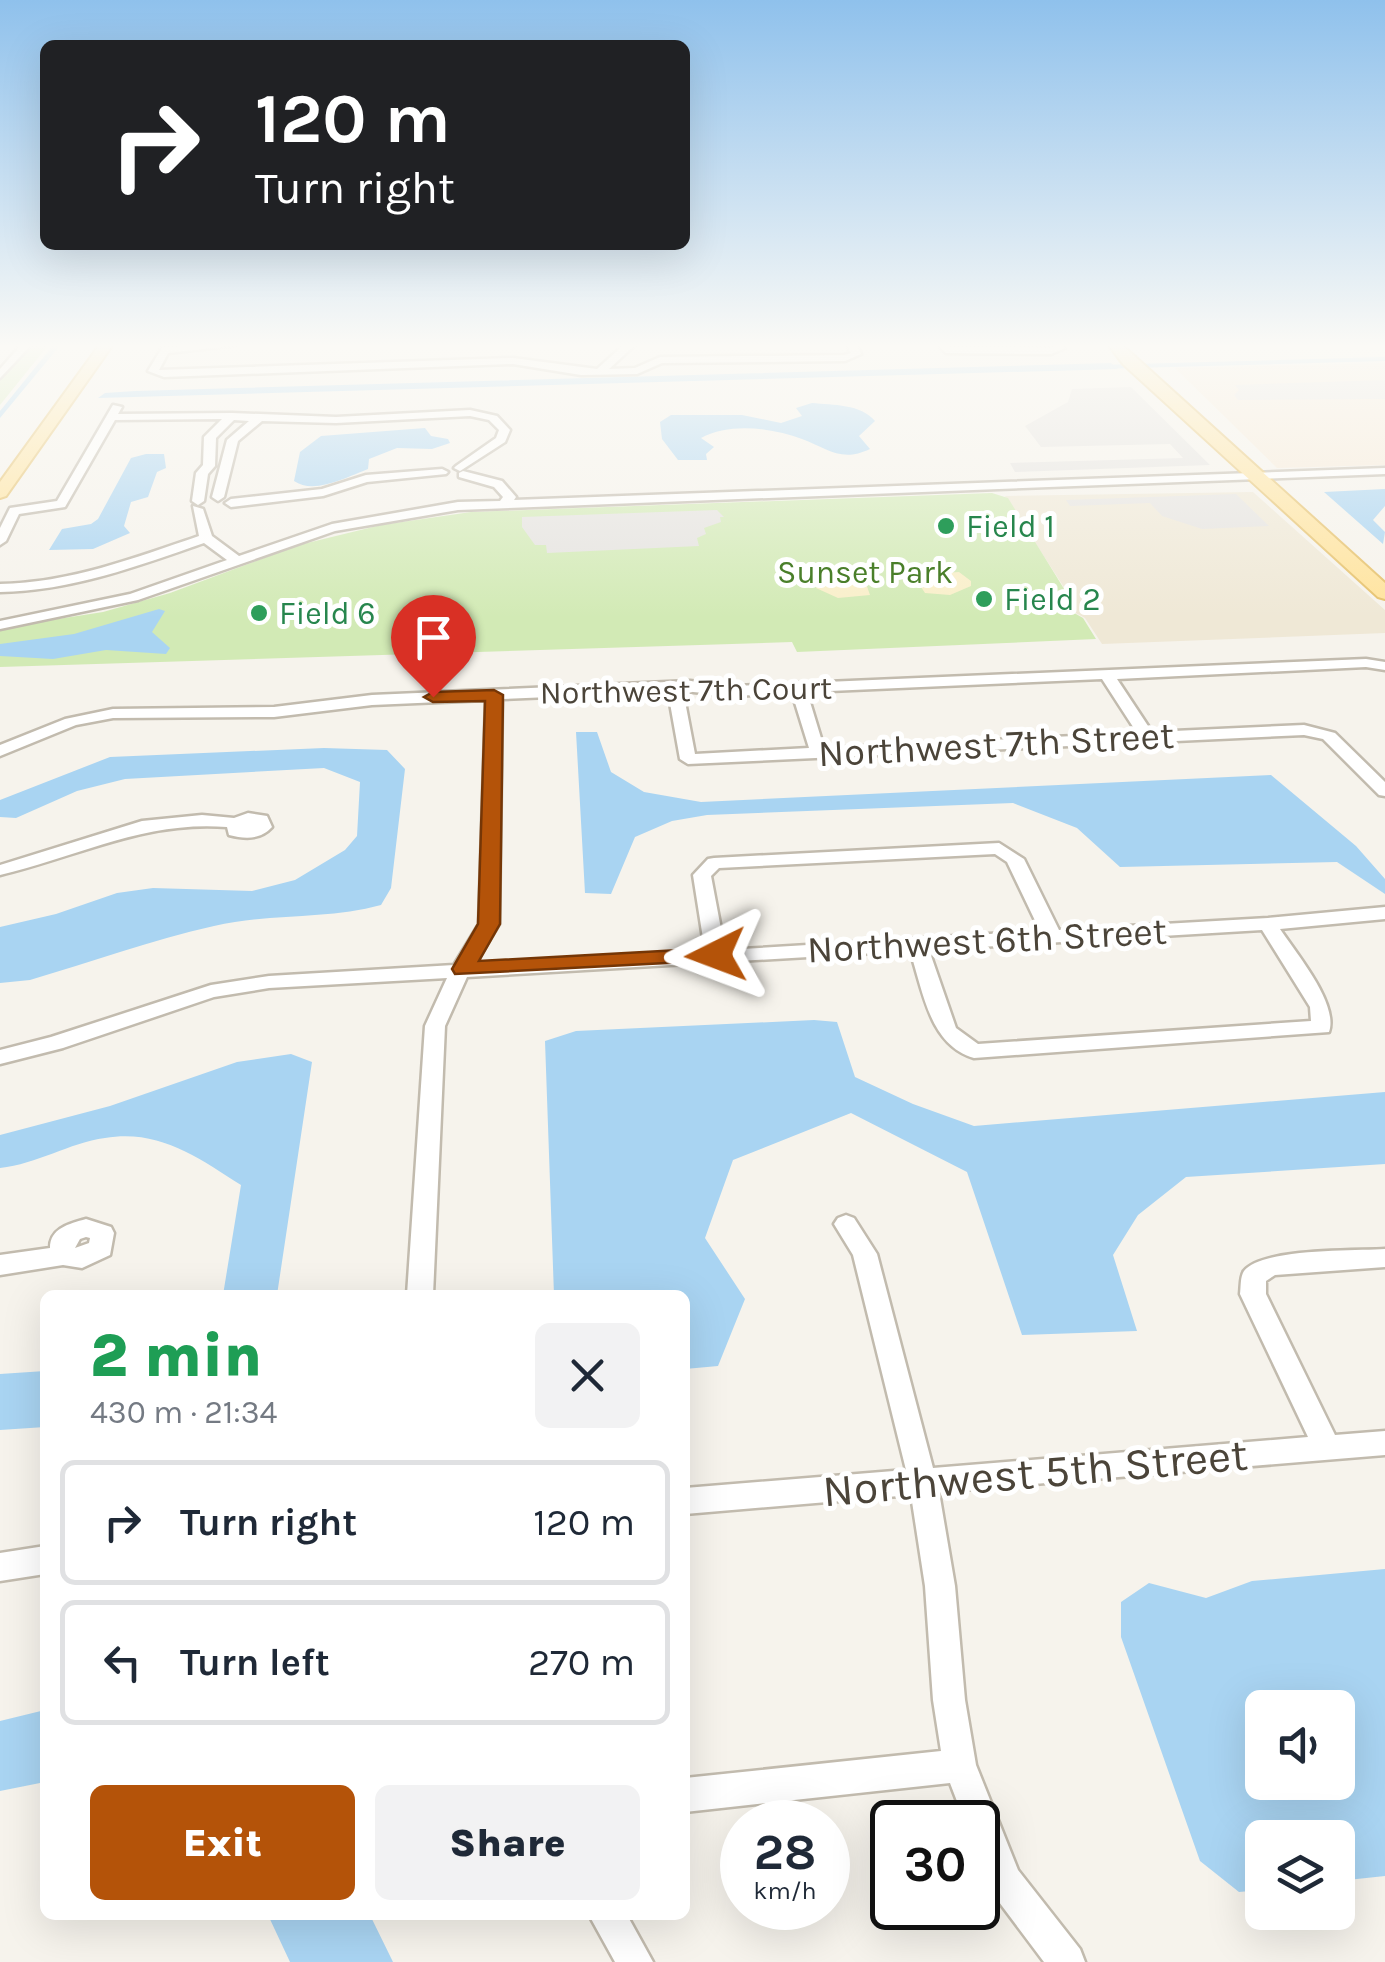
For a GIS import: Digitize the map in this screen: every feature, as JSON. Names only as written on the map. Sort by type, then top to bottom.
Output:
[{"type":"main road","points":[[0,473],[29,435]]},
{"type":"main road","points":[[0,493],[42,435]]},
{"type":"main road","points":[[1217,435],[1385,576]]},
{"type":"main road","points":[[1267,478],[1385,593]]},
{"type":"street","points":[[0,542],[14,511],[60,504],[101,435]]},
{"type":"street","points":[[213,435],[198,505],[206,538],[236,560]]},
{"type":"street","points":[[224,500],[233,440],[239,435]]},
{"type":"street","points":[[462,471],[504,435]]},
{"type":"street","points":[[198,505],[324,492],[366,479],[462,471],[505,502]]},
{"type":"street","points":[[0,622],[110,604],[311,534],[375,518],[505,502],[1385,474]]},
{"type":"street","points":[[0,588],[44,584],[106,569],[206,538]]},
{"type":"street","name":"Northwest 7th Court","points":[[0,752],[90,716],[191,709],[240,713],[336,707],[372,700],[675,687],[734,691],[1382,665]]},
{"type":"street","points":[[1107,675],[1147,737]]},
{"type":"street","name":"Northwest 7th Street","points":[[675,687],[688,759],[1304,730],[1329,736],[1385,790]]},
{"type":"street","points":[[798,688],[818,753]]},
{"type":"street","points":[[420,1290],[435,1026],[448,992],[489,924],[494,695]]},
{"type":"street","points":[[0,870],[43,862],[121,829],[161,821],[213,819],[236,823]]},
{"type":"street","points":[[716,955],[702,876],[714,863],[999,848],[1015,859],[1052,936]]},
{"type":"street","name":"Northwest 6th Street","points":[[0,1057],[56,1043],[211,992],[269,982],[1385,914]]},
{"type":"street","points":[[918,944],[948,1032],[974,1051],[1322,1027],[1320,1007],[1268,924]]},
{"type":"street","points":[[846,1224],[865,1254],[923,1482],[940,1586],[949,1700],[960,1764],[1005,1882],[1067,1962]]},
{"type":"street","points":[[0,1265],[63,1256]]},
{"type":"street","points":[[1326,1448],[1253,1294],[1254,1276],[1270,1266],[1385,1258]]},
{"type":"street","name":"Northwest 5th Street","points":[[690,1501],[1385,1442]]},
{"type":"street","points":[[0,1567],[40,1561]]},
{"type":"street","points":[[690,1794],[960,1764]]},
{"type":"street","points":[[610,1920],[635,1962]]},
{"type":"shaded area","points":[[1032,435],[1179,435],[1210,465],[1015,472],[1010,463],[1183,458],[1170,444],[1041,447]]},
{"type":"shaded area","points":[[1243,435],[1385,435],[1385,465],[1277,468]]},
{"type":"shaded area","points":[[1253,492],[1385,610],[1385,633],[1102,644],[1085,618],[1063,606],[1067,592],[1005,496]]},
{"type":"shaded area","points":[[1236,494],[1269,526],[1202,529],[1162,516],[1150,503],[1070,506],[1066,500]]},
{"type":"shaded area","points":[[717,510],[724,517],[704,528],[706,534],[697,538],[699,546],[547,553],[546,545],[535,545],[522,527],[522,517]]},
{"type":"green space","name":"Sunset Park","points":[[992,493],[1008,498],[1066,592],[1062,606],[1083,618],[1096,639],[797,652],[792,642],[0,667],[0,628],[103,612],[170,593],[299,545],[381,525],[471,512]]},
{"type":"sand","points":[[959,572],[971,581],[971,586],[950,595],[925,593],[913,575]]},
{"type":"sand","points":[[863,575],[870,595],[838,598],[816,588],[819,578]]},
{"type":"water","points":[[430,435],[450,443],[432,449],[397,448],[369,459],[368,469],[331,483],[302,485],[294,481],[300,452],[321,436]]},
{"type":"water","points":[[661,435],[709,435],[701,438],[714,447],[706,454],[707,460],[678,460]]},
{"type":"water","points":[[786,435],[861,435],[870,449],[842,454]]},
{"type":"water","points":[[164,454],[166,468],[157,472],[148,497],[131,502],[124,526],[130,533],[93,549],[49,550],[62,529],[98,519],[131,458]]},
{"type":"water","points":[[1385,489],[1385,506],[1373,520],[1385,532],[1383,544],[1324,492]]},
{"type":"water","points":[[159,609],[165,611],[152,632],[170,648],[166,654],[106,650],[53,659],[0,656],[0,644],[74,634]]},
{"type":"water","points":[[576,732],[597,732],[611,772],[644,792],[701,802],[1271,775],[1356,846],[1385,879],[1385,894],[1337,862],[1120,867],[1077,828],[1013,803],[707,815],[672,821],[635,837],[611,894],[585,893]]},
{"type":"water","points":[[324,748],[387,750],[405,769],[391,888],[381,905],[214,926],[30,980],[0,983],[0,927],[56,914],[117,893],[153,888],[252,891],[295,880],[345,850],[357,836],[360,782],[324,768],[125,779],[77,791],[16,818],[0,817],[0,800],[110,757]]},
{"type":"water","points":[[837,1022],[855,1077],[974,1126],[1385,1092],[1385,1164],[1186,1177],[1138,1215],[1113,1255],[1137,1331],[1022,1335],[967,1172],[851,1113],[733,1160],[705,1238],[745,1299],[718,1366],[690,1369],[690,1290],[554,1290],[545,1041],[576,1031]]},
{"type":"water","points":[[291,1054],[312,1062],[278,1290],[224,1290],[241,1185],[177,1148],[143,1138],[105,1138],[0,1168],[0,1135],[110,1106],[237,1062]]},
{"type":"water","points":[[40,1371],[40,1427],[0,1430],[0,1374]]},
{"type":"water","points":[[1385,1569],[1385,1876],[1355,1879],[1355,1820],[1245,1820],[1245,1891],[1239,1892],[1200,1861],[1121,1637],[1121,1602],[1149,1583],[1206,1598],[1252,1581]]},
{"type":"water","points":[[40,1711],[40,1783],[0,1791],[0,1721]]},
{"type":"water","points":[[270,1920],[372,1920],[393,1962],[290,1962]]},
{"type":"place","name":"Field 1","points":[[946,526]]},
{"type":"place","name":"Field 2","points":[[984,599]]},
{"type":"place","name":"Field 6","points":[[259,613]]},
{"type":"route","points":[[433,697],[494,695],[489,924],[463,969],[716,955]]}]
